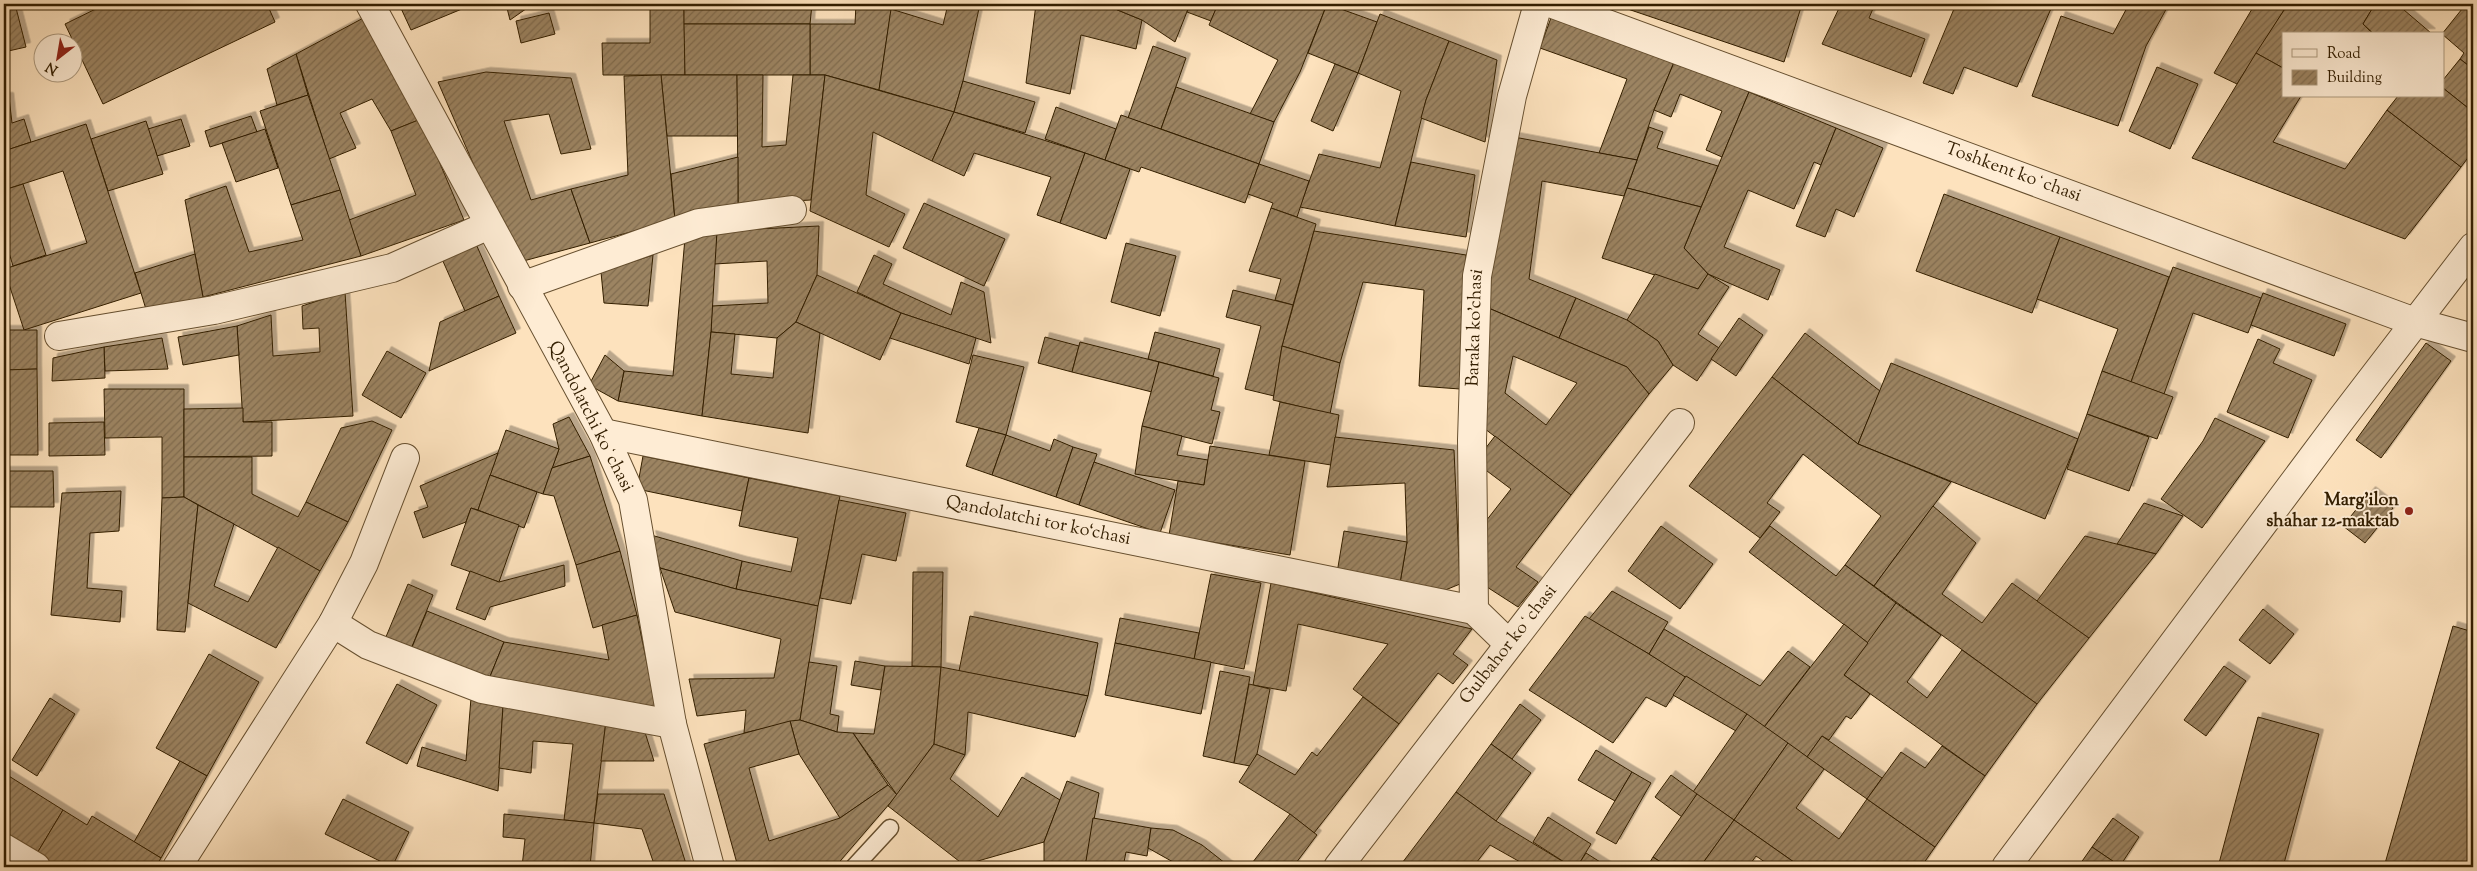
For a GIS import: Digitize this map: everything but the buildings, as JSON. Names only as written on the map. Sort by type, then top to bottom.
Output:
[{"type":"street","name":"Qandolatchi koʻchasi","points":[[370,4],[603,433],[633,500],[672,724],[710,867]]},
{"type":"street","name":"Baraka ko'chasi","points":[[1474,610],[1472,440],[1477,276],[1512,96],[1538,4]]},
{"type":"street","name":"Toshkent koʻchasi","points":[[1554,4],[2415,322],[2473,338]]},
{"type":"street","points":[[522,286],[698,224],[792,210]]},
{"type":"street","points":[[59,336],[214,310],[392,268],[489,225]]},
{"type":"street","points":[[2006,867],[2473,247]]},
{"type":"street","name":"Gulbahor koʻchasi","points":[[1338,867],[1680,423]]},
{"type":"street","name":"Qandolatchi tor ko‘chasi","points":[[603,433],[1474,610]]},
{"type":"street","points":[[177,867],[333,622],[364,563],[405,458]]},
{"type":"street","points":[[1474,610],[1509,644]]},
{"type":"street","points":[[333,622],[368,644],[482,689],[672,724]]},
{"type":"street","points":[[4,848],[36,867]]},
{"type":"lane","points":[[854,867],[890,828]]},
{"type":"place","name":"Marg'ilon shahar 12-maktab","points":[[2409,511]]}]
